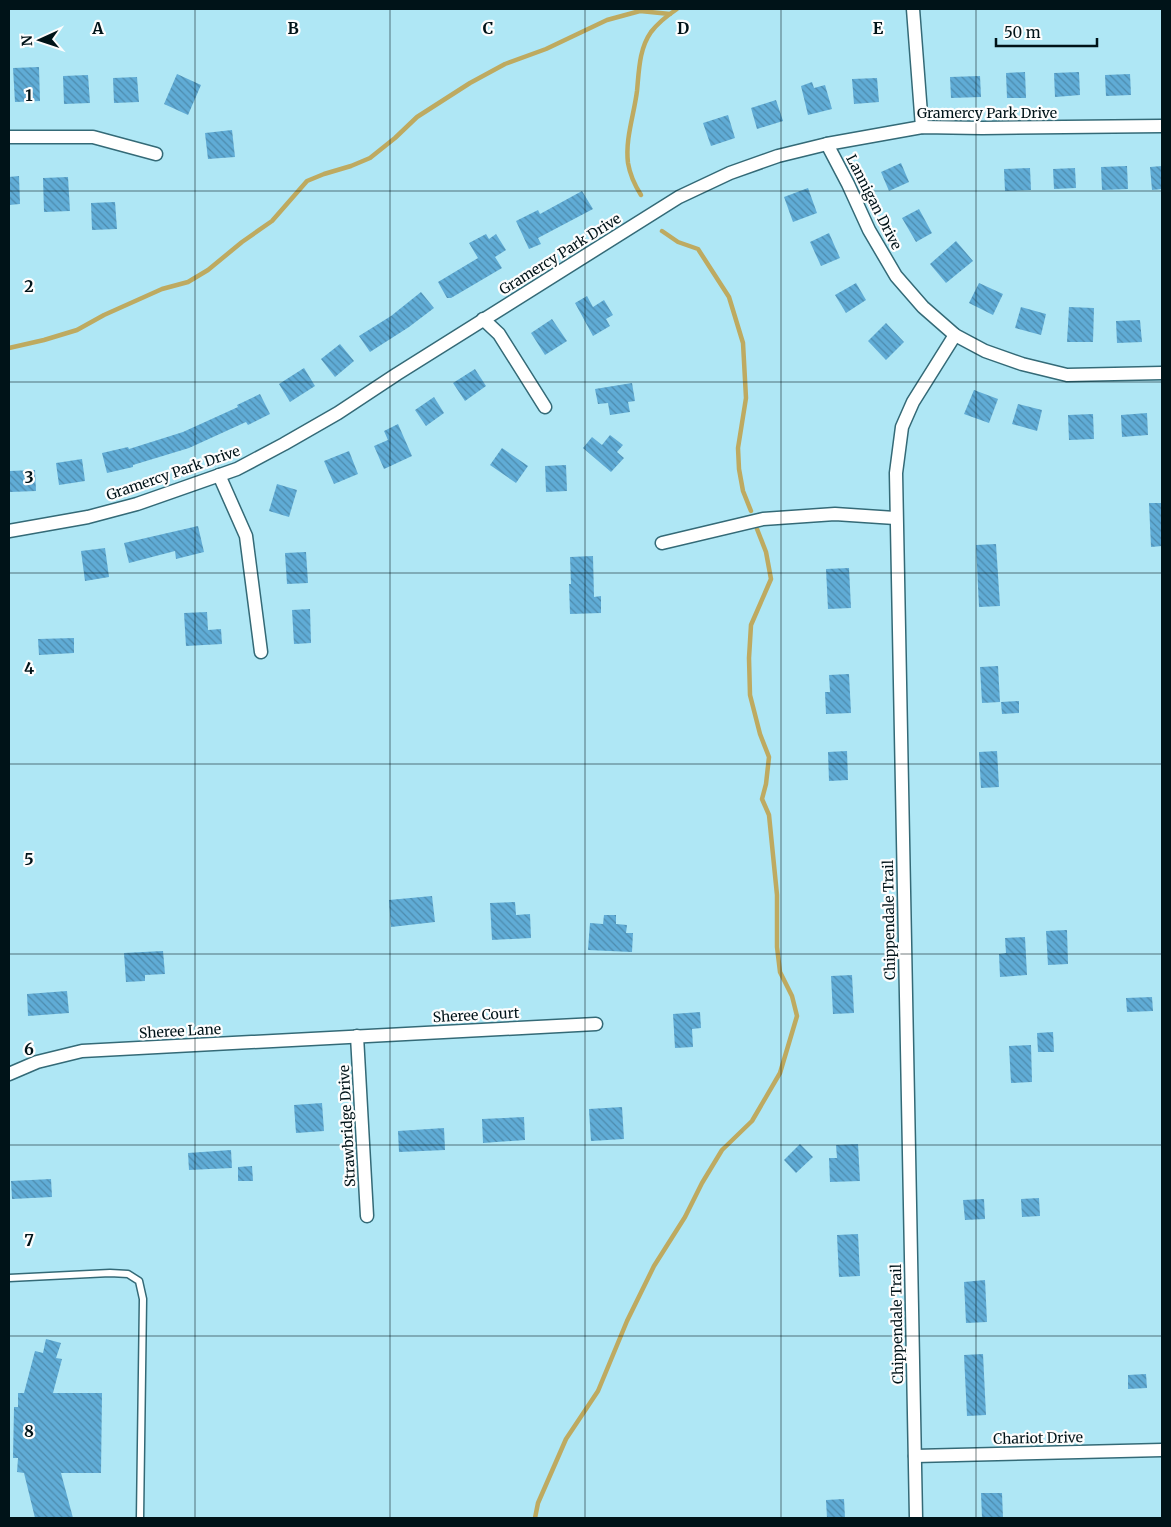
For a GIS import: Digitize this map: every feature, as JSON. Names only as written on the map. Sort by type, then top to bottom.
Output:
[{"type":"street","points":[[913,9],[922,127]]},
{"type":"street","name":"Gramercy Park Drive","points":[[9,531],[88,517],[137,504],[237,469],[338,413],[483,319],[679,197],[730,173],[804,148],[922,127],[1162,126]]},
{"type":"street","points":[[9,137],[93,137],[156,154]]},
{"type":"street","name":"Lannigan Drive","points":[[827,144],[869,230],[896,276],[923,307],[955,335],[985,351],[1022,364],[1067,375],[1162,374]]},
{"type":"street","points":[[483,319],[499,334],[545,407]]},
{"type":"street","name":"Chippendale Trail","points":[[916,1518],[895,518],[896,473],[902,427],[913,402],[955,335]]},
{"type":"street","points":[[219,475],[246,536],[260,652]]},
{"type":"street","points":[[662,543],[763,519],[835,514],[895,518]]},
{"type":"street","name":"Sheree Court","points":[[357,1036],[596,1024]]},
{"type":"street","name":"Sheree Lane","points":[[9,1074],[37,1062],[82,1052],[357,1036]]},
{"type":"street","name":"Strawbridge Drive","points":[[357,1036],[367,1216]]},
{"type":"street","name":"Chariot Drive","points":[[915,1456],[1162,1450]]},
{"type":"lane","points":[[9,1278],[110,1273],[128,1274],[139,1281],[142,1299],[140,1518]]},
{"type":"building","points":[[39,67],[40,101],[15,102],[13,68]]},
{"type":"building","points":[[1025,72],[1026,98],[1007,98],[1006,73]]},
{"type":"building","points":[[1079,72],[1080,95],[1055,97],[1054,73]]},
{"type":"building","points":[[177,74],[201,85],[188,115],[164,104]]},
{"type":"building","points":[[1130,74],[1131,95],[1106,96],[1105,75]]},
{"type":"building","points":[[88,75],[90,103],[64,104],[63,76]]},
{"type":"building","points":[[980,76],[981,97],[951,98],[950,77]]},
{"type":"building","points":[[137,77],[139,102],[114,103],[113,78]]},
{"type":"building","points":[[877,78],[879,102],[854,104],[852,79]]},
{"type":"building","points":[[812,82],[814,88],[825,85],[832,109],[808,115],[801,86]]},
{"type":"building","points":[[776,100],[783,121],[757,129],[751,108]]},
{"type":"building","points":[[728,115],[735,138],[711,146],[703,123]]},
{"type":"building","points":[[232,130],[235,157],[208,159],[205,133]]},
{"type":"building","points":[[901,163],[909,182],[889,191],[881,172]]},
{"type":"building","points":[[1127,166],[1128,189],[1102,190],[1101,167]]},
{"type":"building","points":[[1162,166],[1162,189],[1152,190],[1150,167]]},
{"type":"building","points":[[1030,168],[1031,190],[1005,191],[1004,169]]},
{"type":"building","points":[[1075,168],[1076,188],[1054,189],[1053,169]]},
{"type":"building","points":[[19,176],[20,204],[9,205],[9,177]]},
{"type":"building","points":[[68,177],[70,211],[44,212],[43,178]]},
{"type":"building","points":[[808,188],[817,213],[793,222],[784,197]]},
{"type":"building","points":[[582,191],[593,209],[538,238],[541,244],[529,249],[516,221],[538,210],[540,214]]},
{"type":"building","points":[[115,202],[117,229],[92,230],[91,203]]},
{"type":"building","points":[[919,209],[932,233],[916,242],[902,218]]},
{"type":"building","points":[[829,233],[840,258],[821,266],[810,242]]},
{"type":"building","points":[[486,234],[489,239],[496,234],[506,250],[495,257],[502,268],[451,298],[447,298],[438,282],[478,258],[469,243]]},
{"type":"building","points":[[956,241],[973,261],[946,283],[930,264]]},
{"type":"building","points":[[856,283],[866,300],[846,313],[835,295]]},
{"type":"building","points":[[979,283],[1003,294],[993,315],[969,303]]},
{"type":"building","points":[[421,292],[434,308],[370,352],[359,336],[391,316]]},
{"type":"building","points":[[587,296],[593,307],[604,300],[613,315],[606,319],[610,326],[593,336],[575,303]]},
{"type":"building","points":[[1021,307],[1046,314],[1041,335],[1015,328]]},
{"type":"building","points":[[1069,307],[1094,308],[1093,342],[1067,342]]},
{"type":"building","points":[[552,319],[567,341],[545,355],[531,333]]},
{"type":"building","points":[[1140,320],[1142,342],[1117,343],[1116,321]]},
{"type":"building","points":[[886,323],[904,342],[886,360],[868,341]]},
{"type":"building","points":[[340,344],[354,361],[335,377],[321,359]]},
{"type":"building","points":[[304,368],[315,386],[290,402],[279,384]]},
{"type":"building","points":[[475,369],[486,386],[465,401],[453,383]]},
{"type":"building","points":[[632,383],[635,401],[628,402],[630,412],[610,415],[608,403],[598,404],[595,389]]},
{"type":"building","points":[[974,390],[998,399],[989,423],[964,414]]},
{"type":"building","points":[[260,394],[270,414],[248,425],[246,422],[189,448],[133,465],[133,467],[107,473],[102,453],[128,447],[129,449],[183,432],[238,407],[237,405]]},
{"type":"building","points":[[434,397],[444,413],[426,426],[415,410]]},
{"type":"building","points":[[1018,404],[1042,410],[1037,431],[1012,424]]},
{"type":"building","points":[[1147,413],[1148,435],[1122,437],[1121,415]]},
{"type":"building","points":[[1093,414],[1094,439],[1069,440],[1068,415]]},
{"type":"building","points":[[398,424],[412,456],[384,469],[374,446],[388,440],[384,431]]},
{"type":"building","points":[[610,435],[623,445],[617,452],[624,458],[611,472],[583,448],[592,437],[602,445]]},
{"type":"building","points":[[502,448],[528,466],[516,483],[490,465]]},
{"type":"building","points":[[349,451],[358,474],[334,484],[324,461]]},
{"type":"building","points":[[82,459],[85,481],[59,485],[56,463]]},
{"type":"building","points":[[566,465],[567,491],[546,492],[545,466]]},
{"type":"building","points":[[35,470],[36,491],[10,492],[9,471]]},
{"type":"building","points":[[277,484],[297,490],[289,517],[269,511]]},
{"type":"building","points":[[1149,503],[1162,503],[1162,546],[1151,547]]},
{"type":"building","points":[[198,526],[204,552],[176,559],[175,551],[129,563],[124,543]]},
{"type":"building","points":[[996,544],[1000,606],[979,607],[976,545]]},
{"type":"building","points":[[105,548],[109,577],[85,581],[81,551]]},
{"type":"building","points":[[306,552],[308,583],[287,584],[285,553]]},
{"type":"building","points":[[593,556],[594,597],[601,596],[601,613],[570,614],[570,557]]},
{"type":"building","points":[[849,568],[851,608],[828,609],[826,569]]},
{"type":"building","points":[[310,609],[311,643],[294,644],[292,610]]},
{"type":"building","points":[[207,612],[208,630],[221,629],[222,644],[186,646],[184,613]]},
{"type":"building","points":[[74,638],[74,653],[39,655],[38,639]]},
{"type":"building","points":[[998,666],[1000,702],[982,703],[980,667]]},
{"type":"building","points":[[849,674],[851,713],[826,714],[825,692],[830,692],[829,675]]},
{"type":"building","points":[[1019,701],[1019,713],[1002,714],[1001,702]]},
{"type":"building","points":[[847,751],[848,780],[829,781],[828,752]]},
{"type":"building","points":[[997,751],[999,787],[981,788],[979,752]]},
{"type":"building","points":[[432,896],[435,922],[391,927],[389,900]]},
{"type":"building","points":[[515,902],[516,915],[530,914],[531,938],[492,940],[490,903]]},
{"type":"building","points":[[604,915],[616,915],[616,924],[627,925],[626,933],[633,933],[632,952],[588,950],[590,923],[603,924]]},
{"type":"building","points":[[1067,930],[1068,964],[1048,965],[1046,931]]},
{"type":"building","points":[[1025,937],[1027,975],[1000,977],[999,954],[1006,953],[1005,938]]},
{"type":"building","points":[[163,951],[165,974],[145,975],[145,981],[126,982],[124,953]]},
{"type":"building","points":[[852,975],[854,1013],[833,1014],[831,976]]},
{"type":"building","points":[[67,991],[69,1013],[28,1016],[27,994]]},
{"type":"building","points":[[1152,997],[1153,1011],[1127,1012],[1126,998]]},
{"type":"building","points":[[700,1012],[701,1028],[692,1029],[693,1047],[675,1048],[673,1014]]},
{"type":"building","points":[[1053,1032],[1054,1052],[1038,1052],[1037,1033]]},
{"type":"building","points":[[1031,1045],[1032,1082],[1011,1083],[1009,1046]]},
{"type":"building","points":[[322,1103],[324,1131],[296,1133],[294,1105]]},
{"type":"building","points":[[622,1107],[624,1139],[591,1141],[589,1109]]},
{"type":"building","points":[[524,1117],[525,1140],[483,1143],[482,1119]]},
{"type":"building","points":[[444,1128],[445,1150],[399,1152],[398,1131]]},
{"type":"building","points":[[800,1144],[813,1157],[796,1173],[784,1160]]},
{"type":"building","points":[[858,1144],[860,1181],[830,1182],[829,1158],[837,1158],[836,1145]]},
{"type":"building","points":[[231,1150],[232,1168],[189,1170],[188,1153]]},
{"type":"building","points":[[252,1166],[253,1181],[238,1181],[238,1167]]},
{"type":"building","points":[[51,1179],[52,1197],[12,1199],[11,1181]]},
{"type":"building","points":[[1039,1198],[1040,1216],[1022,1217],[1021,1199]]},
{"type":"building","points":[[984,1199],[985,1219],[965,1220],[963,1200]]},
{"type":"building","points":[[858,1234],[860,1276],[839,1277],[837,1235]]},
{"type":"building","points":[[985,1280],[987,1322],[966,1323],[964,1282]]},
{"type":"building","points":[[46,1339],[61,1343],[56,1358],[62,1359],[53,1393],[102,1393],[101,1473],[61,1473],[73,1518],[35,1518],[24,1473],[17,1472],[18,1458],[13,1458],[14,1407],[18,1407],[18,1393],[24,1393],[35,1351],[43,1353]]},
{"type":"building","points":[[983,1354],[986,1415],[967,1416],[964,1355]]},
{"type":"building","points":[[1146,1374],[1147,1388],[1128,1389],[1128,1375]]},
{"type":"building","points":[[981,1493],[1002,1493],[1003,1518],[982,1518]]},
{"type":"building","points":[[844,1499],[845,1518],[827,1518],[826,1500]]},
{"type":"waterway","points":[[641,195],[631,175],[627,154],[640,60],[651,32],[663,19],[677,9]]},
{"type":"waterway","points":[[9,348],[77,330],[104,315],[162,289],[188,282],[208,270],[242,242],[272,221],[307,181],[370,158],[417,117],[470,83],[505,64],[546,49],[607,20],[640,11],[670,14]]},
{"type":"waterway","points":[[662,231],[678,242],[698,249],[729,297],[743,343],[746,398],[738,448],[743,491],[751,511]]},
{"type":"waterway","points":[[535,1518],[538,1503],[566,1439],[598,1391],[627,1321],[654,1266],[685,1217],[702,1183],[722,1150],[752,1121],[780,1073],[797,1016],[792,996],[780,972],[777,947],[777,895],[769,815],[762,799],[769,757],[760,734],[750,695],[749,658],[751,625],[771,579],[766,552],[757,529]]}]
